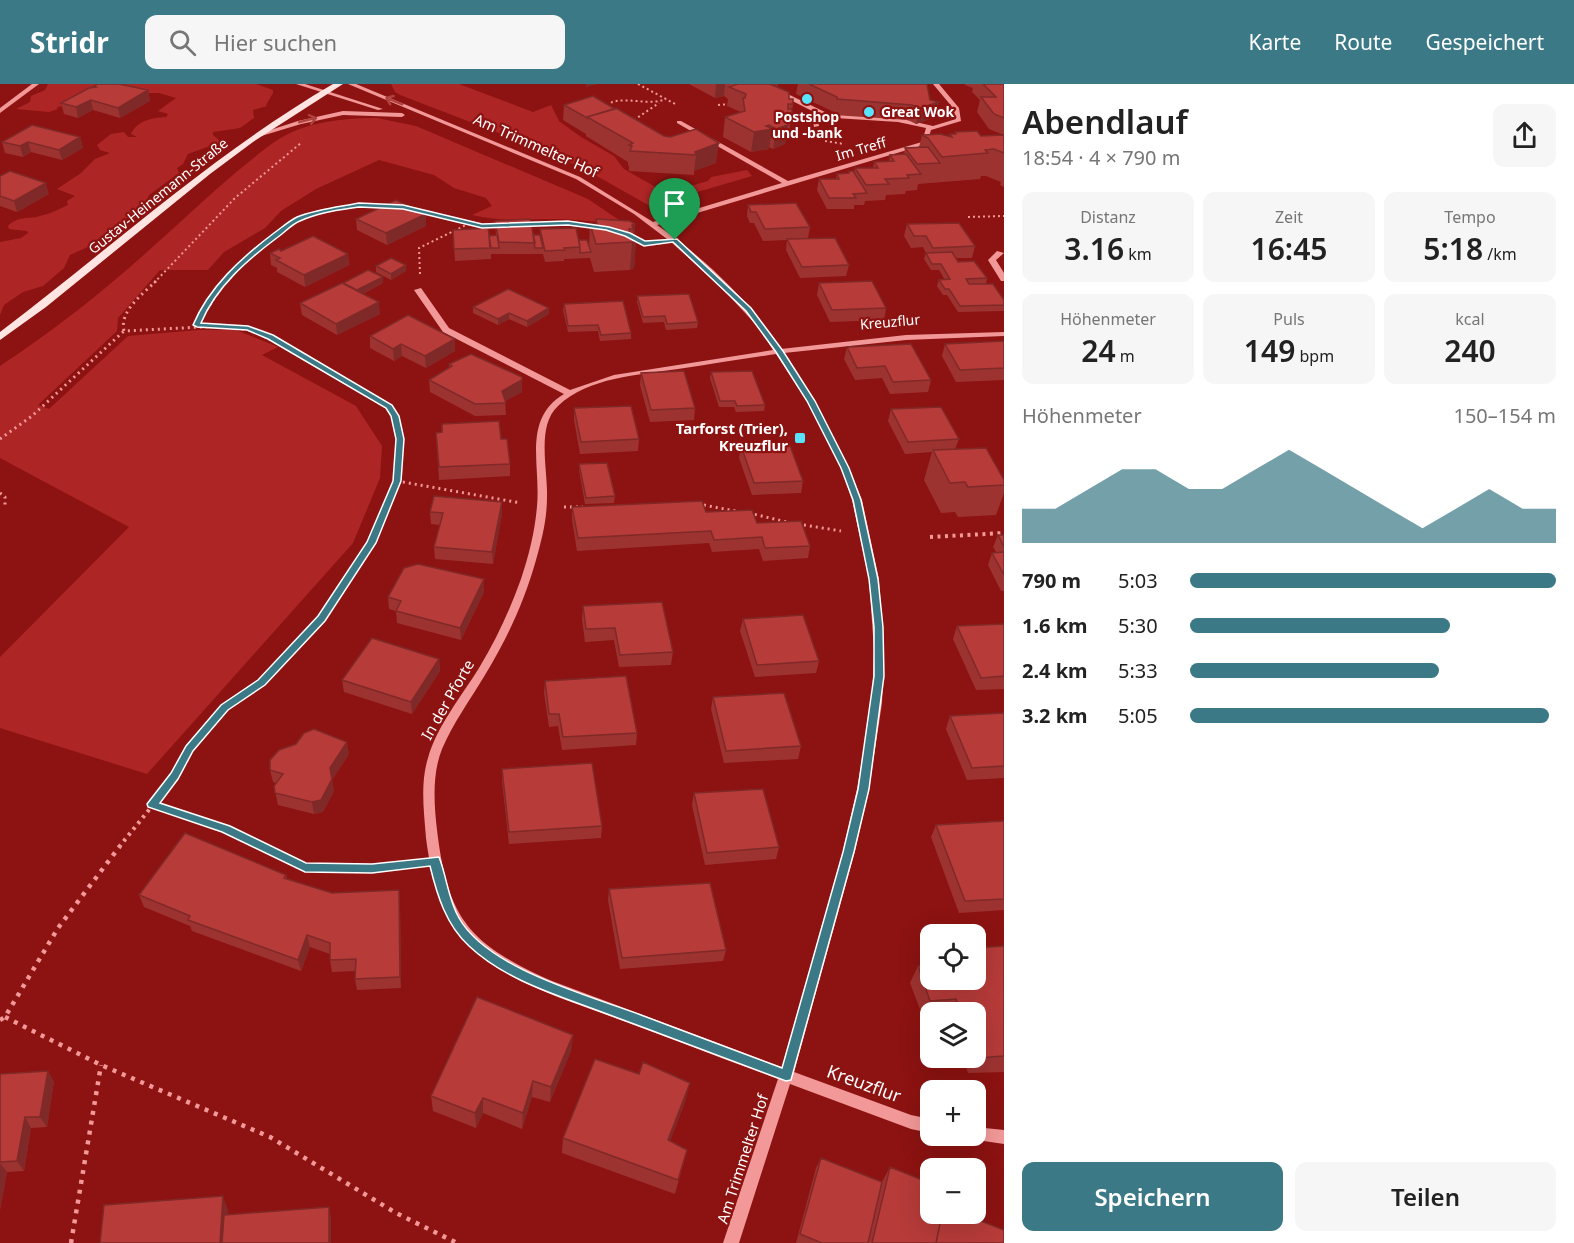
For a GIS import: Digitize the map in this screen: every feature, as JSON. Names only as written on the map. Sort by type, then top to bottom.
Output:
[{"type":"main road","name":"Gustav-Heinemann-Straße","points":[[0,337],[69,286],[252,136],[339,84]]},
{"type":"street","points":[[0,111],[36,84]]},
{"type":"street","name":"Am Trimmelter Hof","points":[[299,84],[402,115]]},
{"type":"street","name":"Am Trimmelter Hof","points":[[351,84],[578,178],[675,240],[748,309],[779,351],[811,401],[845,468],[866,535],[879,627],[879,676],[873,730],[849,852],[786,1076],[731,1243]]},
{"type":"street","name":"Im Treff","points":[[762,84],[840,122]]},
{"type":"street","points":[[764,92],[783,84]]},
{"type":"street","name":"Im Treff","points":[[825,114],[931,127],[959,120],[956,108],[936,84]]},
{"type":"street","name":"Am Trimmelter Hof","points":[[252,136],[343,113],[402,115],[436,119]]},
{"type":"street","points":[[816,126],[815,116],[825,114]]},
{"type":"street","points":[[679,123],[788,184]]},
{"type":"street","name":"Im Treff","points":[[652,224],[925,143],[928,129],[931,127]]},
{"type":"street","points":[[1000,253],[992,260],[1004,279]]},
{"type":"street","points":[[418,290],[446,330],[570,393]]},
{"type":"street","name":"Kreuzflur","points":[[779,351],[886,338],[1004,334]]},
{"type":"street","name":"In der Pforte","points":[[779,351],[614,377],[570,393],[554,407],[543,424],[542,507],[534,551],[520,595],[490,658],[435,752],[429,794],[435,861],[441,890],[454,921],[472,942],[492,958],[534,981],[786,1076]]},
{"type":"street","name":"Kreuzflur","points":[[786,1076],[920,1124]]},
{"type":"street","points":[[986,1135],[1004,1137]]},
{"type":"path","points":[[638,84],[685,110]]},
{"type":"path","points":[[612,111],[609,105],[622,99],[659,103]]},
{"type":"path","points":[[639,127],[632,120],[666,99]]},
{"type":"path","points":[[718,105],[730,104]]},
{"type":"path","points":[[124,331],[122,322],[124,316],[203,229],[235,198],[307,137]]},
{"type":"path","points":[[197,325],[204,307],[224,281],[255,251],[296,220],[343,207],[396,206]]},
{"type":"path","points":[[414,210],[482,226],[511,224]]},
{"type":"path","points":[[968,217],[1004,216]]},
{"type":"path","points":[[418,290],[421,272],[420,248],[468,223]]},
{"type":"path","points":[[521,224],[568,223],[596,227]]},
{"type":"path","points":[[0,440],[32,416],[124,331],[161,331],[197,325],[248,328],[271,337],[389,407],[395,416],[400,439],[397,481],[372,543],[322,619],[262,683],[225,708],[190,748],[174,776],[101,866],[22,983],[2,1019],[51,1038],[101,1065],[270,1137],[396,1214],[457,1243]]},
{"type":"path","points":[[397,481],[542,507],[590,507]]},
{"type":"path","points":[[0,494],[5,497],[5,507]]},
{"type":"path","points":[[688,503],[723,507],[814,528],[866,535]]},
{"type":"path","points":[[930,537],[1004,533]]},
{"type":"path","points":[[152,804],[226,829],[305,867],[372,869],[435,861]]},
{"type":"path","points":[[71,1243],[101,1065]]},
{"type":"shaded area","points":[[48,84],[256,84],[273,90],[273,93],[267,106],[253,110],[254,118],[240,128],[213,132],[213,135],[221,142],[188,154],[183,164],[177,168],[179,173],[149,195],[146,201],[110,233],[92,245],[70,255],[64,268],[43,286],[23,292],[4,305],[0,315],[0,242],[21,238],[28,233],[9,229],[8,226],[19,219],[44,215],[68,205],[67,201],[75,196],[57,189],[81,173],[95,159],[110,153],[100,150],[97,145],[111,134],[124,132],[128,137],[137,137],[131,134],[140,123],[149,119],[166,117],[168,114],[158,111],[176,98],[159,93],[148,93],[57,107],[58,109],[49,112],[16,109],[30,102],[31,96],[45,90]]},
{"type":"shaded area","points":[[391,84],[459,84],[533,112],[551,105],[559,121],[614,156],[624,169],[666,193],[708,181],[711,177],[747,170],[752,176],[650,206],[586,170],[546,151],[400,95],[395,92]]},
{"type":"shaded area","points":[[377,118],[416,126],[588,199],[622,222],[504,219],[472,215],[492,206],[486,198],[454,188],[434,175],[379,160],[316,189],[281,211],[265,228],[224,252],[208,270],[160,270],[118,318],[117,331],[38,405],[49,409],[128,336],[199,330],[236,330],[278,347],[262,355],[356,406],[382,446],[380,478],[353,543],[147,774],[0,728],[0,657],[129,527],[0,458],[0,366],[101,292],[226,180],[278,140],[288,134],[320,123]]},
{"type":"building","points":[[98,84],[119,84],[148,90],[118,108],[91,100],[76,107],[61,103]]},
{"type":"building","points":[[738,84],[777,84],[772,85],[789,92],[789,99],[793,99],[793,104],[788,104],[788,109],[792,109],[792,113],[788,113],[789,116],[782,116],[782,119],[787,119],[788,125],[776,129],[769,125],[766,126],[772,129],[754,132],[725,117],[745,111],[743,98],[746,94],[729,87]]},
{"type":"building","points":[[809,84],[927,84],[930,100],[939,102],[920,108],[912,105],[837,99]]},
{"type":"building","points":[[983,84],[1004,84],[1004,118],[994,114],[981,97],[996,97]]},
{"type":"building","points":[[593,96],[615,109],[587,118],[564,105]]},
{"type":"building","points":[[616,108],[664,136],[670,137],[696,129],[719,143],[695,152],[696,155],[630,151],[632,146],[629,145],[633,143],[587,117]]},
{"type":"building","points":[[32,125],[80,137],[59,150],[28,142],[20,146],[2,142]]},
{"type":"building","points":[[977,131],[981,136],[1004,135],[1004,153],[994,149],[985,150],[988,153],[942,157],[928,138],[922,135],[940,134],[952,137],[950,134],[956,134],[955,132]]},
{"type":"building","points":[[928,147],[940,163],[917,164],[905,148]]},
{"type":"building","points":[[906,154],[921,174],[907,175],[909,178],[885,179],[889,184],[866,185],[855,168],[878,168],[874,162],[894,161],[890,155]]},
{"type":"building","points":[[10,171],[46,183],[14,201],[0,196],[0,176]]},
{"type":"building","points":[[853,171],[867,193],[853,194],[856,198],[829,198],[819,179],[839,179],[837,174],[849,173]]},
{"type":"building","points":[[396,200],[426,214],[386,233],[356,219]]},
{"type":"building","points":[[796,203],[810,227],[765,229],[756,212],[751,212],[748,205]]},
{"type":"building","points":[[530,219],[535,243],[499,242],[495,221]]},
{"type":"building","points":[[596,219],[630,221],[635,224],[632,225],[633,229],[629,229],[632,238],[636,240],[596,244],[590,224],[597,224]]},
{"type":"building","points":[[959,223],[975,246],[933,248],[926,236],[914,236],[907,224]]},
{"type":"building","points":[[488,228],[491,248],[454,249],[453,230]]},
{"type":"building","points":[[576,228],[580,247],[545,251],[540,229]]},
{"type":"building","points":[[497,235],[499,248],[490,248],[489,236]]},
{"type":"building","points":[[533,235],[540,235],[543,248],[535,248]]},
{"type":"building","points":[[313,236],[348,254],[304,275],[276,260],[280,258],[270,253],[279,249],[281,251]]},
{"type":"building","points":[[835,238],[849,265],[802,267],[787,239]]},
{"type":"building","points":[[579,240],[587,240],[591,252],[580,253]]},
{"type":"building","points":[[952,252],[958,262],[974,261],[987,278],[966,279],[969,284],[993,284],[1004,300],[1004,305],[960,306],[949,289],[945,289],[939,280],[950,279],[941,264],[932,264],[926,253]]},
{"type":"building","points":[[391,258],[406,265],[391,274],[376,266]]},
{"type":"building","points":[[368,270],[383,277],[357,290],[343,283]]},
{"type":"building","points":[[872,281],[886,308],[832,310],[819,283]]},
{"type":"building","points":[[342,283],[379,302],[336,324],[300,303]]},
{"type":"building","points":[[508,289],[549,308],[527,321],[509,313],[498,319],[473,307]]},
{"type":"building","points":[[689,294],[698,322],[667,324],[665,316],[643,317],[637,296]]},
{"type":"building","points":[[623,301],[631,333],[601,335],[598,325],[568,326],[564,304]]},
{"type":"building","points":[[408,315],[455,339],[425,356],[401,344],[393,349],[370,336]]},
{"type":"building","points":[[1004,341],[1004,368],[960,370],[945,344]]},
{"type":"building","points":[[911,344],[931,380],[893,382],[885,366],[857,368],[847,347]]},
{"type":"building","points":[[471,354],[522,377],[522,380],[502,391],[506,403],[475,404],[429,380],[452,366],[449,364]]},
{"type":"building","points":[[684,371],[695,408],[651,410],[641,373]]},
{"type":"building","points":[[752,371],[765,405],[737,406],[735,401],[720,401],[711,372]]},
{"type":"building","points":[[631,406],[639,439],[581,442],[574,408]]},
{"type":"building","points":[[941,407],[959,439],[908,442],[891,409]]},
{"type":"building","points":[[499,421],[501,439],[507,439],[510,464],[439,467],[436,433],[442,432],[442,424]]},
{"type":"building","points":[[789,443],[803,481],[754,483],[741,446]]},
{"type":"building","points":[[986,448],[1004,480],[1004,485],[968,487],[965,482],[950,483],[933,450]]},
{"type":"building","points":[[607,463],[615,496],[586,498],[579,464]]},
{"type":"building","points":[[434,496],[502,502],[492,552],[434,547],[443,513],[430,512]]},
{"type":"building","points":[[702,501],[706,512],[752,510],[757,523],[801,521],[810,546],[765,548],[762,537],[714,540],[711,531],[578,538],[572,507]]},
{"type":"building","points":[[998,535],[1004,535],[1004,547]]},
{"type":"building","points":[[1004,552],[1004,575],[992,553]]},
{"type":"building","points":[[418,564],[484,579],[460,628],[396,611],[401,601],[388,597],[404,568]]},
{"type":"building","points":[[662,602],[673,652],[620,655],[615,628],[586,629],[583,606]]},
{"type":"building","points":[[803,615],[819,661],[757,665],[743,619]]},
{"type":"building","points":[[1004,624],[1004,676],[981,678],[957,626]]},
{"type":"building","points":[[372,638],[439,659],[411,702],[342,680]]},
{"type":"building","points":[[626,676],[637,733],[563,737],[559,714],[549,714],[545,681]]},
{"type":"building","points":[[784,693],[801,746],[726,751],[713,697]]},
{"type":"building","points":[[1004,713],[1004,766],[972,768],[950,716]]},
{"type":"building","points":[[314,729],[347,742],[330,768],[332,779],[321,800],[312,802],[275,793],[274,786],[283,774],[270,770],[270,760],[279,750],[296,744],[304,733]]},
{"type":"building","points":[[592,763],[602,826],[509,832],[502,769]]},
{"type":"building","points":[[763,789],[779,847],[707,853],[694,793]]},
{"type":"building","points":[[1004,821],[1004,899],[965,901],[936,825]]},
{"type":"building","points":[[185,833],[286,875],[284,878],[332,893],[399,890],[400,977],[355,979],[356,959],[330,960],[330,943],[307,935],[298,960],[188,920],[190,916],[139,895]]},
{"type":"building","points":[[710,883],[726,950],[622,958],[609,889]]},
{"type":"building","points":[[1004,946],[1004,1056],[986,1057],[986,1002],[957,1002],[956,999],[930,1001],[926,990],[986,990],[986,947]]},
{"type":"building","points":[[477,997],[573,1035],[551,1087],[533,1081],[523,1113],[483,1098],[475,1113],[431,1096]]},
{"type":"building","points":[[595,1059],[639,1074],[643,1062],[690,1083],[668,1140],[687,1150],[678,1180],[563,1138]]},
{"type":"building","points":[[48,1071],[40,1117],[25,1117],[17,1161],[0,1162],[0,1074]]},
{"type":"building","points":[[821,1158],[882,1182],[868,1243],[822,1243],[800,1234]]},
{"type":"building","points":[[890,1167],[920,1179],[920,1224],[940,1224],[936,1243],[872,1243]]},
{"type":"building","points":[[223,1196],[220,1243],[100,1243],[104,1205]]},
{"type":"building","points":[[329,1207],[329,1243],[222,1243],[224,1215]]},
{"type":"building","points":[[986,1223],[1004,1230],[1004,1243],[936,1243],[940,1224]]},
{"type":"place","name":"Postshop und -bank","points":[[807,99]]},
{"type":"place","name":"Great Wok","points":[[869,112]]},
{"type":"place","name":"Tarforst (Trier), Kreuzflur","points":[[800,438]]},
{"type":"route","points":[[359,205],[403,207],[482,226],[550,223],[586,225],[627,234],[644,244],[675,240],[748,309],[764,329],[811,401],[831,437],[857,500],[874,579],[879,627],[879,676],[877,703],[863,789],[849,852],[786,1076],[534,981],[492,958],[472,942],[454,921],[441,890],[435,861],[372,869],[305,867],[226,829],[152,804],[174,776],[190,748],[225,708],[262,683],[322,619],[372,543],[397,481],[400,439],[395,416],[389,407],[271,337],[248,328],[197,325],[204,307],[224,281],[255,251],[296,220],[319,212],[359,205]]}]
